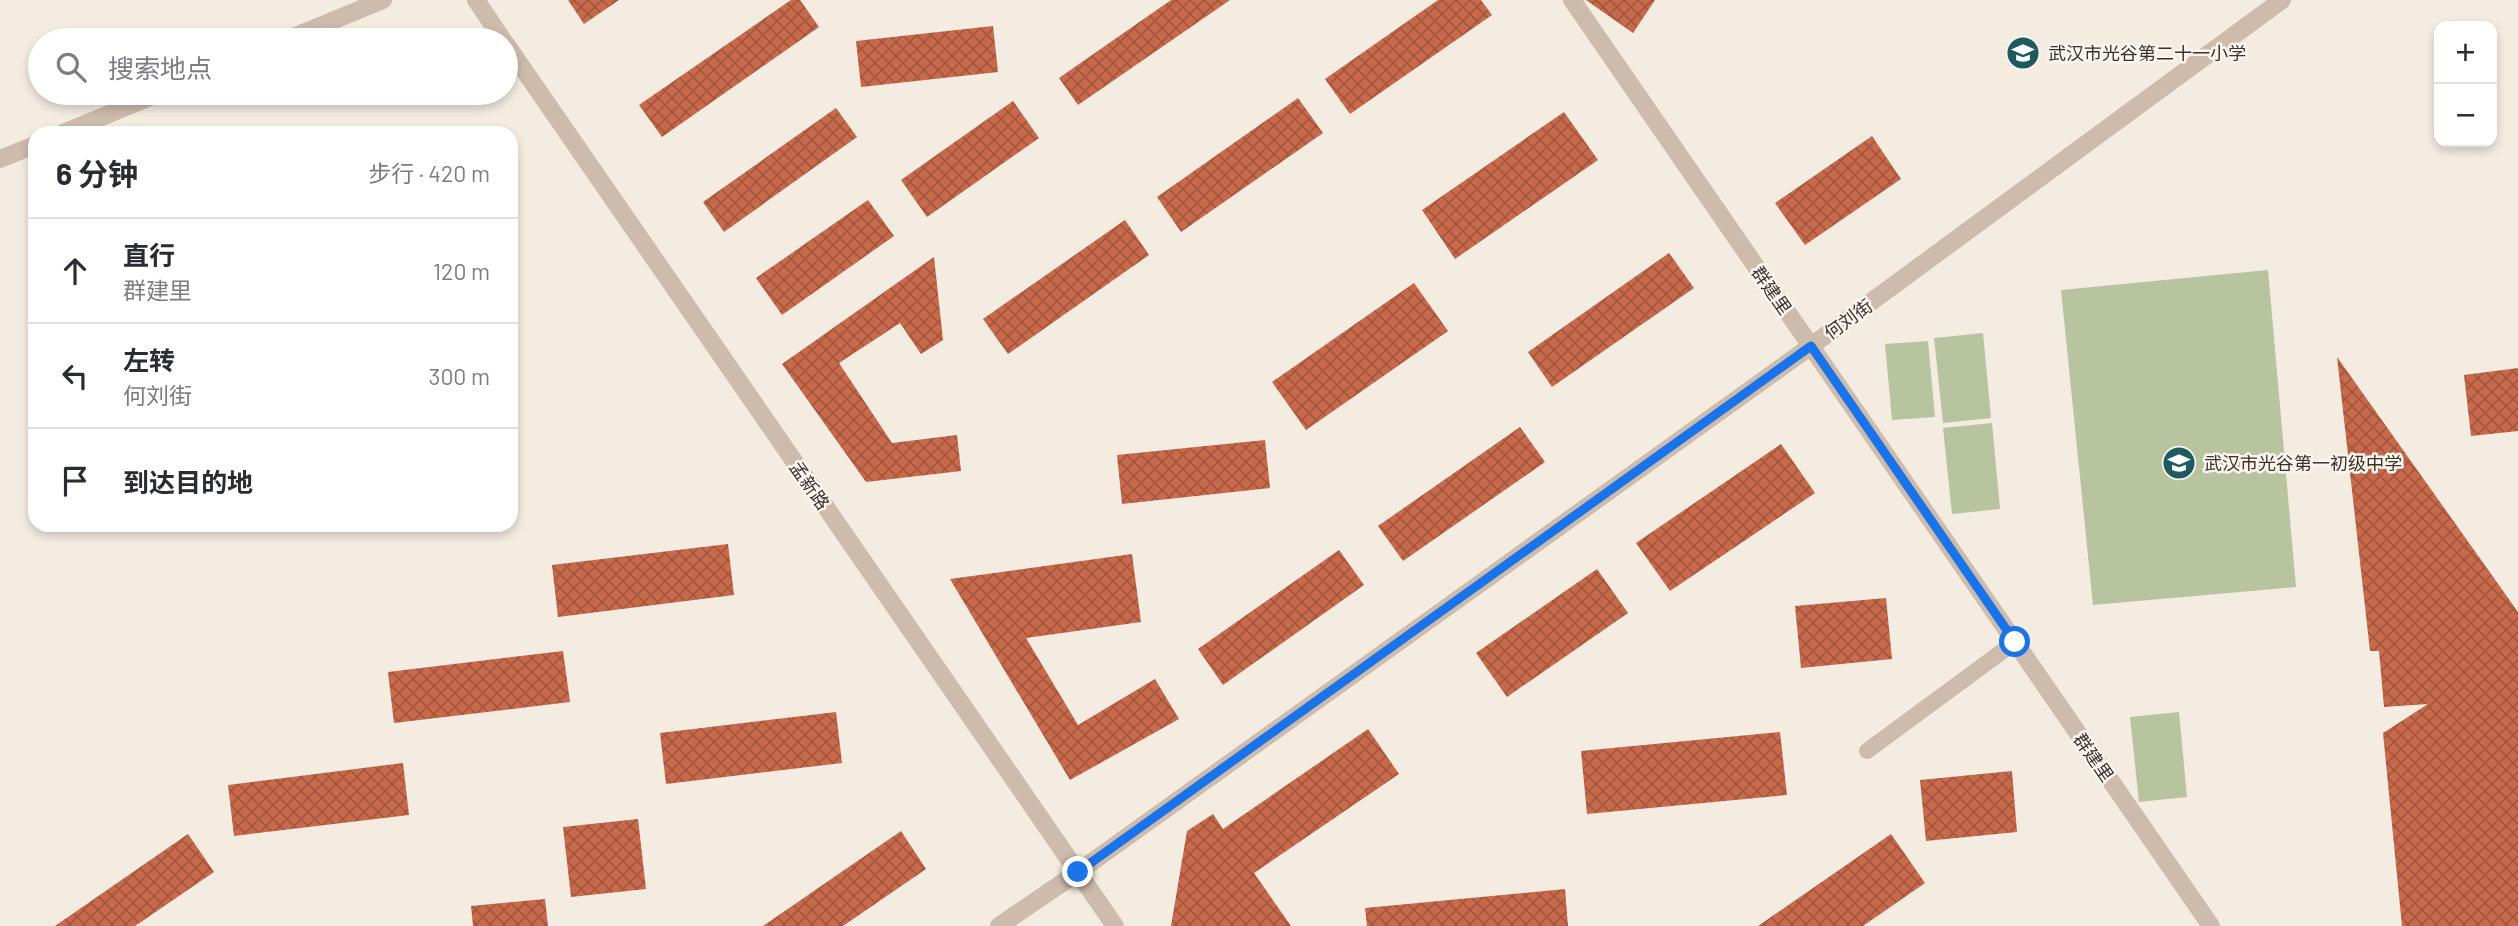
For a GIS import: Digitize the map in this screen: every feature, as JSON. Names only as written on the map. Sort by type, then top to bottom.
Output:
[{"type":"street","points":[[315,28],[383,0]]},
{"type":"street","name":"孟新路","points":[[476,0],[495,28]]},
{"type":"street","name":"群建里","points":[[1572,0],[2211,926]]},
{"type":"street","name":"何刘街","points":[[999,926],[1811,346],[2282,0]]},
{"type":"street","name":"孟新路","points":[[518,61],[1115,926]]},
{"type":"street","points":[[80,126],[131,105]]},
{"type":"street","points":[[0,159],[28,148]]},
{"type":"street","points":[[1867,751],[2015,642]]},
{"type":"green space","points":[[2268,270],[2296,587],[2093,605],[2061,290]]},
{"type":"green space","points":[[1983,333],[1991,418],[1943,423],[1934,338]]},
{"type":"green space","points":[[1928,341],[1935,417],[1892,420],[1885,344]]},
{"type":"green space","points":[[1992,423],[2000,509],[1952,514],[1943,428]]},
{"type":"green space","points":[[2179,712],[2187,797],[2139,802],[2130,717]]},
{"type":"building","points":[[568,0],[619,0],[584,24]]},
{"type":"building","points":[[791,0],[800,0],[819,27],[662,137],[639,105]]},
{"type":"building","points":[[1171,0],[1230,0],[1078,105],[1059,78]]},
{"type":"building","points":[[1438,0],[1481,0],[1492,15],[1350,114],[1325,79]]},
{"type":"building","points":[[1586,0],[1655,0],[1633,33]]},
{"type":"building","points":[[993,26],[998,72],[861,87],[856,41]]},
{"type":"building","points":[[1298,98],[1323,133],[1181,232],[1157,197]]},
{"type":"building","points":[[1013,101],[1039,138],[927,217],[901,180]]},
{"type":"building","points":[[836,108],[857,137],[724,232],[703,202]]},
{"type":"building","points":[[1564,112],[1598,160],[1455,259],[1422,210]]},
{"type":"building","points":[[1872,136],[1901,179],[1805,245],[1775,203]]},
{"type":"building","points":[[868,200],[894,236],[782,315],[756,278]]},
{"type":"building","points":[[1125,220],[1149,255],[1008,354],[983,319]]},
{"type":"building","points":[[1669,253],[1694,288],[1552,387],[1528,352]]},
{"type":"building","points":[[934,257],[943,340],[921,354],[900,323],[839,363],[892,443],[957,435],[961,471],[866,482],[782,364]]},
{"type":"building","points":[[1414,283],[1448,331],[1306,430],[1272,382]]},
{"type":"building","points":[[2337,357],[2518,612],[2518,926],[2402,926],[2383,733],[2428,704],[2384,707],[2379,651],[2370,651]]},
{"type":"building","points":[[2518,368],[2518,431],[2471,436],[2464,375]]},
{"type":"building","points":[[1520,427],[1545,462],[1403,561],[1378,526]]},
{"type":"building","points":[[1265,440],[1270,488],[1122,504],[1117,455]]},
{"type":"building","points":[[1781,444],[1815,493],[1670,591],[1636,543]]},
{"type":"building","points":[[728,544],[734,595],[558,617],[552,565]]},
{"type":"building","points":[[1339,550],[1364,585],[1223,685],[1198,649]]},
{"type":"building","points":[[1132,554],[1141,622],[1026,638],[1078,725],[1155,679],[1179,719],[1070,780],[950,579]]},
{"type":"building","points":[[1597,569],[1628,613],[1507,697],[1476,653]]},
{"type":"building","points":[[1886,598],[1892,659],[1801,668],[1795,606]]},
{"type":"building","points":[[563,651],[570,702],[394,723],[388,672]]},
{"type":"building","points":[[836,712],[842,763],[666,784],[660,733]]},
{"type":"building","points":[[1368,729],[1399,774],[1254,873],[1291,926],[1171,926],[1187,831],[1213,814],[1223,829]]},
{"type":"building","points":[[1780,732],[1787,795],[1587,814],[1581,751]]},
{"type":"building","points":[[403,763],[409,815],[234,836],[228,785]]},
{"type":"building","points":[[2012,771],[2017,832],[1926,841],[1920,780]]},
{"type":"building","points":[[638,819],[646,889],[571,897],[563,827]]},
{"type":"building","points":[[901,831],[926,869],[843,926],[763,926]]},
{"type":"building","points":[[188,834],[214,872],[135,926],[55,926]]},
{"type":"building","points":[[1891,834],[1925,883],[1863,926],[1758,926]]},
{"type":"building","points":[[1565,889],[1568,926],[1367,926],[1365,908]]},
{"type":"building","points":[[545,899],[548,926],[473,926],[471,906]]},
{"type":"place","name":"武汉市光谷第二十一小学","points":[[2023,53]]},
{"type":"place","name":"武汉市光谷第一初级中学","points":[[2179,463]]},
{"type":"route","points":[[1078,872],[1811,346],[2015,642]]}]
